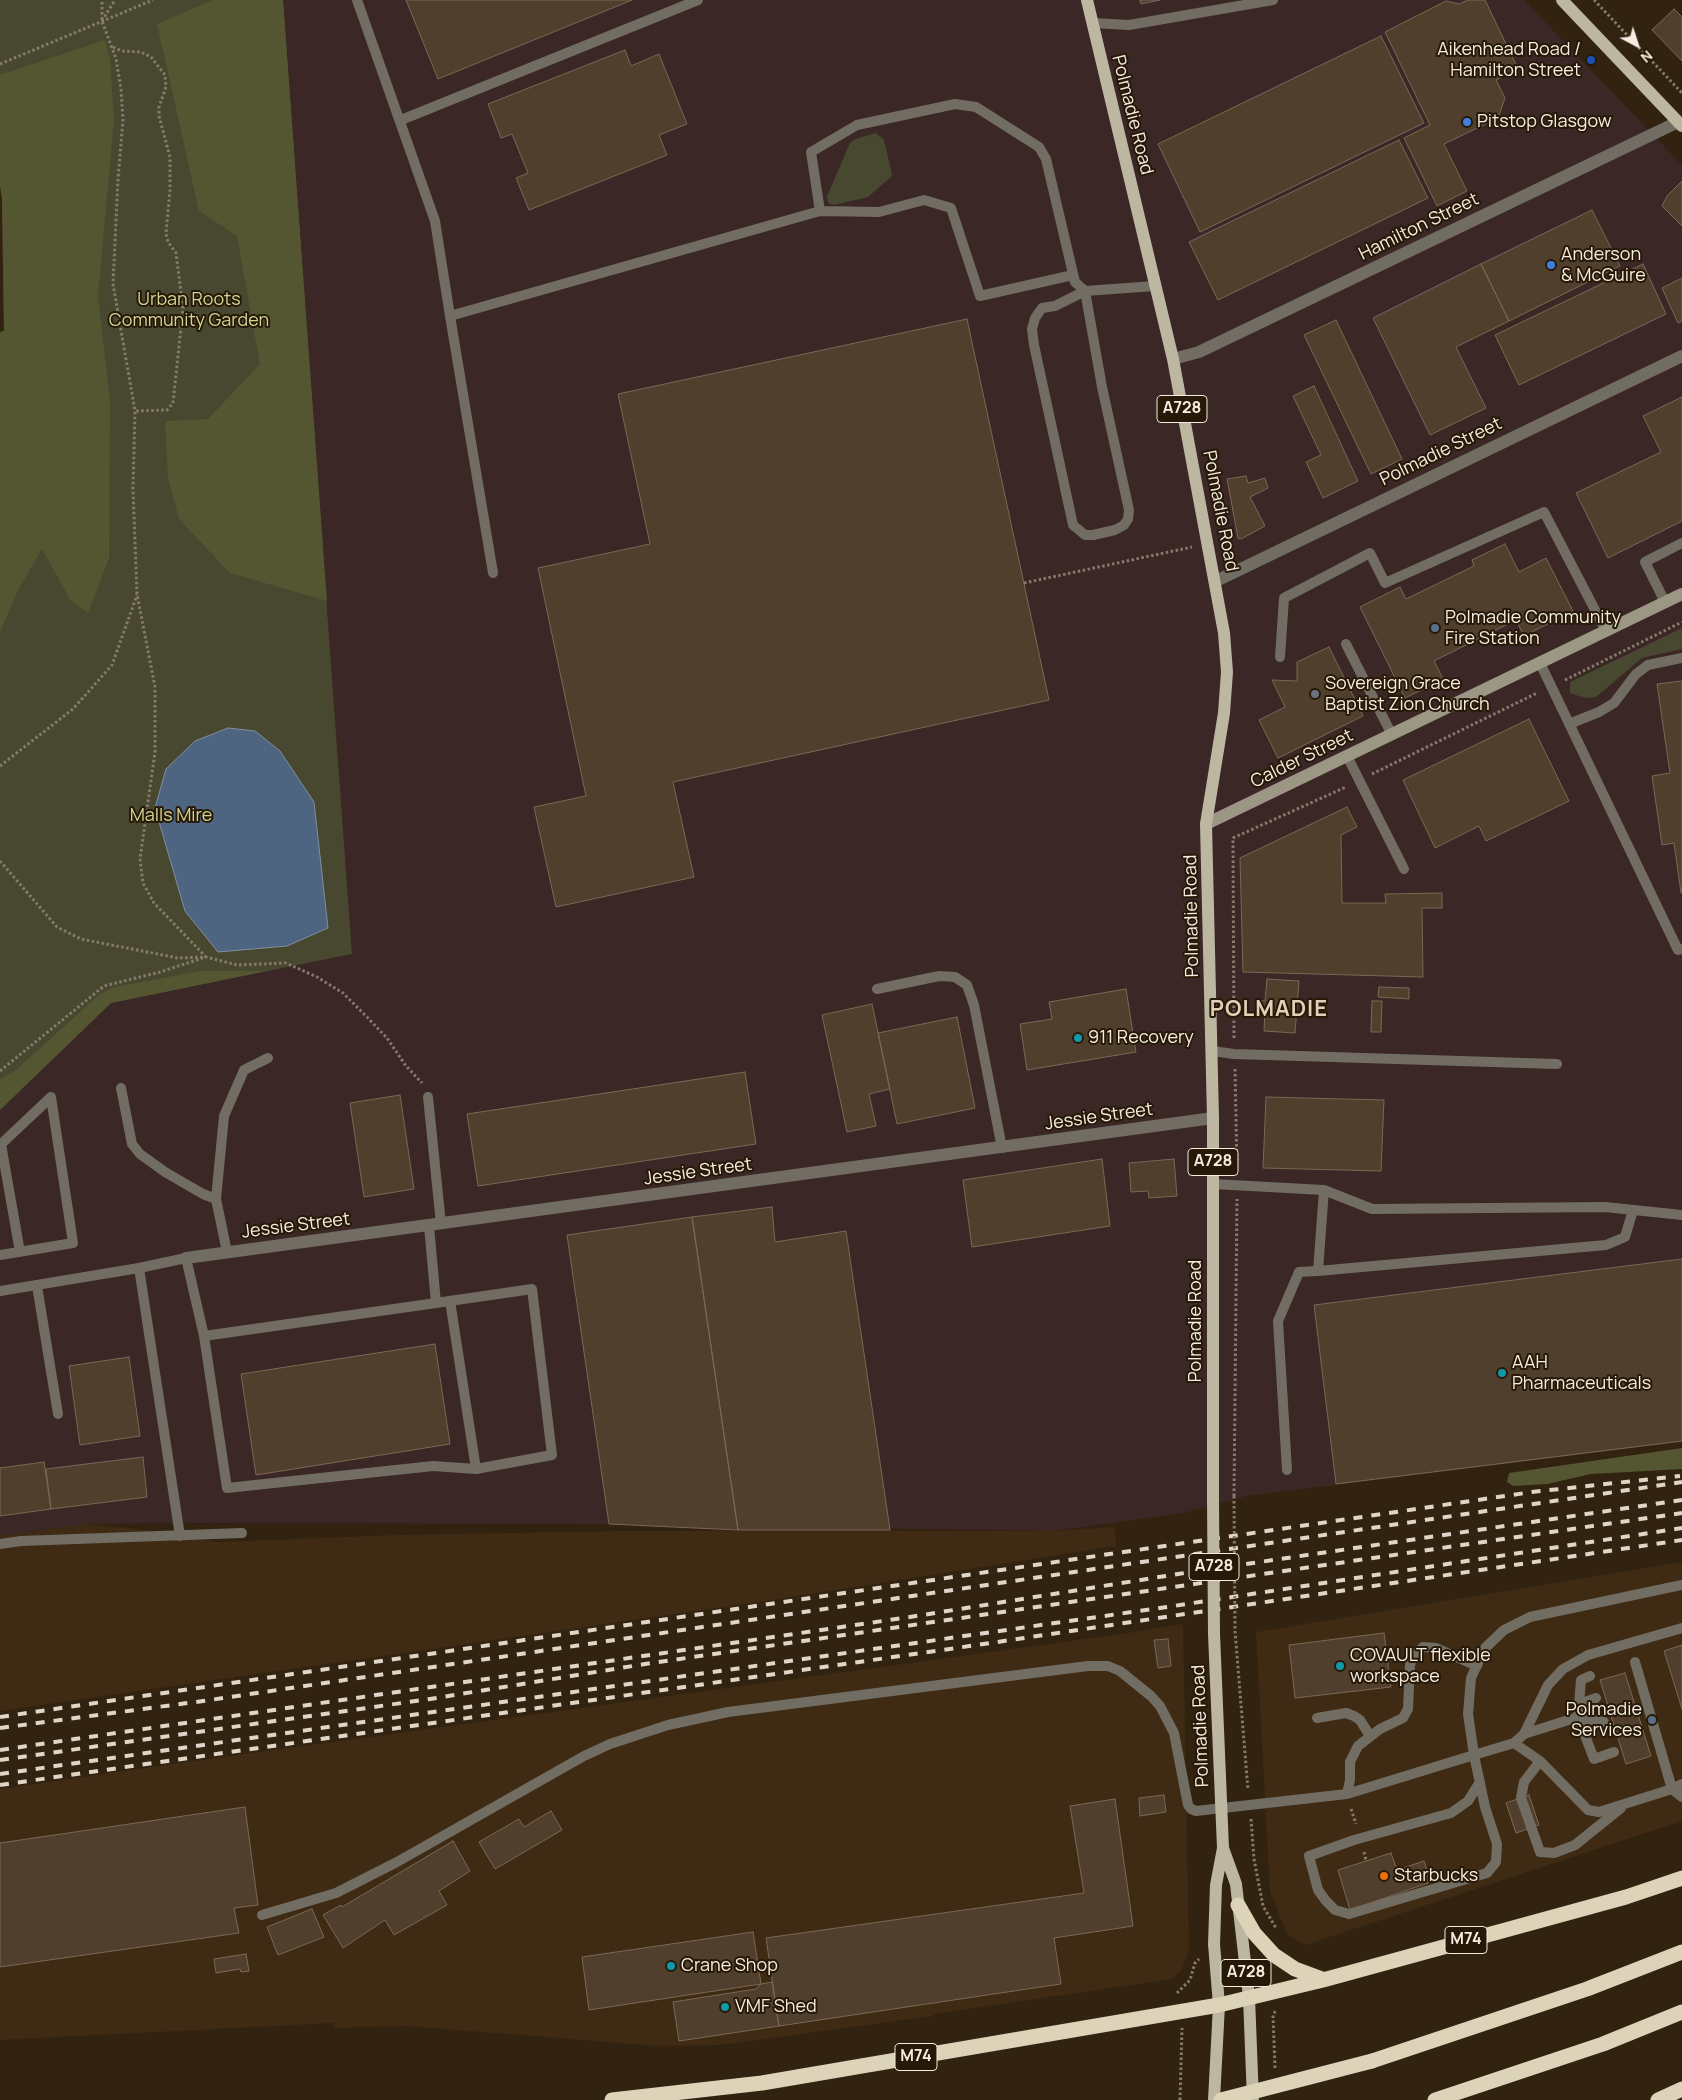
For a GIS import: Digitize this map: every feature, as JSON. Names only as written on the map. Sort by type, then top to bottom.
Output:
[{"type":"highway","name":"M74","points":[[612,2100],[762,2083],[1220,2005],[1323,1980],[1626,1897],[1682,1878]]},
{"type":"highway","points":[[1238,1905],[1254,1933],[1274,1956],[1295,1969],[1323,1980]]},
{"type":"highway","points":[[1221,2100],[1372,2061],[1578,1992],[1682,1952]]},
{"type":"highway","points":[[1434,2100],[1603,2044],[1682,2012]]},
{"type":"highway","points":[[1658,2100],[1682,2089]]},
{"type":"main road","name":"Polmadie Road","points":[[1087,0],[1173,359],[1207,543],[1216,581],[1228,672],[1219,751],[1206,824],[1214,1184],[1212,1500],[1214,1634],[1223,1848],[1216,1885],[1214,1944],[1220,2005],[1214,2100]]},
{"type":"main road","points":[[1562,0],[1680,124]]},
{"type":"main road","name":"Calder Street","points":[[1206,824],[1682,594]]},
{"type":"main road","name":"Polmadie Road","points":[[1223,1848],[1236,1884],[1249,1997],[1253,2100]]},
{"type":"street","name":"Hamilton Street","points":[[1173,359],[1199,352],[1680,124]]},
{"type":"street","name":"Polmadie Street","points":[[1216,581],[1682,356]]},
{"type":"street","name":"Jessie Street","points":[[186,1258],[1213,1118]]},
{"type":"lane","points":[[357,0],[435,220],[493,573]]},
{"type":"lane","points":[[401,120],[698,0]]},
{"type":"lane","points":[[1092,23],[1129,25],[1273,0]]},
{"type":"lane","points":[[820,211],[811,152],[857,125],[955,104],[976,107],[1039,147],[1046,159],[1075,282],[1085,291],[1102,387],[1129,510],[1128,519],[1124,525],[1116,530],[1084,535],[1073,525],[1034,345],[1032,330],[1035,318],[1042,308],[1055,306],[1085,291],[1155,286]]},
{"type":"lane","points":[[450,316],[820,211],[879,212],[924,200],[952,208],[980,296],[1073,275]]},
{"type":"lane","points":[[1280,657],[1284,598],[1370,553],[1385,583],[1544,512],[1606,631]]},
{"type":"lane","points":[[1665,602],[1645,562],[1682,543]]},
{"type":"lane","points":[[1346,644],[1392,735]]},
{"type":"lane","points":[[1569,724],[1599,712],[1614,703],[1636,674],[1648,665],[1682,658]]},
{"type":"lane","points":[[1540,664],[1678,950],[1682,949]]},
{"type":"lane","points":[[1346,756],[1404,869]]},
{"type":"lane","points":[[877,989],[939,976],[955,976],[967,984],[974,1005],[1002,1148]]},
{"type":"lane","points":[[1212,1051],[1234,1054],[1557,1064]]},
{"type":"lane","points":[[228,1252],[216,1199],[224,1116],[244,1070],[268,1058]]},
{"type":"lane","points":[[121,1088],[132,1144],[140,1154],[178,1180],[216,1199]]},
{"type":"lane","points":[[0,1255],[20,1252],[73,1243],[51,1097],[0,1145],[20,1252]]},
{"type":"lane","points":[[428,1097],[435,1225],[436,1303]]},
{"type":"lane","points":[[1214,1184],[1324,1190],[1372,1209],[1605,1207],[1682,1215]]},
{"type":"lane","points":[[1318,1271],[1324,1190]]},
{"type":"lane","points":[[1287,1470],[1278,1321],[1299,1272],[1606,1245],[1625,1237],[1632,1210]]},
{"type":"lane","points":[[0,1291],[139,1268],[186,1258],[204,1336],[227,1488],[434,1466],[476,1469],[552,1455],[532,1289],[204,1336]]},
{"type":"lane","points":[[139,1268],[180,1536]]},
{"type":"lane","points":[[37,1286],[58,1414]]},
{"type":"lane","points":[[450,1301],[476,1469]]},
{"type":"lane","points":[[0,1544],[21,1541],[242,1532]]},
{"type":"lane","points":[[1480,1782],[1468,1801],[1451,1813],[1354,1840],[1309,1856],[1318,1890],[1335,1910],[1349,1914],[1487,1873],[1496,1862],[1497,1844],[1474,1756],[1468,1714],[1472,1678],[1485,1648],[1504,1630],[1530,1617],[1682,1585]]},
{"type":"lane","points":[[262,1915],[344,1889],[396,1862],[584,1756],[610,1744],[668,1725],[728,1712],[1088,1666],[1108,1666],[1120,1671],[1152,1696],[1167,1717],[1174,1733],[1188,1805],[1196,1811],[1347,1794],[1514,1743],[1524,1734],[1548,1684],[1563,1668],[1588,1655],[1682,1628]]},
{"type":"lane","points":[[1347,1794],[1350,1780],[1350,1762],[1358,1746],[1370,1736],[1403,1718],[1408,1709],[1410,1665],[1414,1655],[1423,1647],[1436,1648],[1477,1666]]},
{"type":"lane","points":[[1635,1662],[1637,1685],[1672,1789],[1682,1797]]},
{"type":"lane","points":[[1590,1676],[1581,1680],[1578,1717],[1594,1759],[1614,1752]]},
{"type":"lane","points":[[1580,1704],[1596,1698]]},
{"type":"lane","points":[[1317,1718],[1346,1713],[1360,1720],[1370,1736]]},
{"type":"lane","points":[[1524,1734],[1578,1717],[1604,1722]]},
{"type":"lane","points":[[1514,1743],[1540,1761],[1588,1810],[1599,1812],[1672,1789],[1682,1784]]},
{"type":"lane","points":[[1540,1761],[1524,1782],[1521,1798],[1540,1852],[1554,1853],[1575,1845],[1626,1804]]},
{"type":"path","points":[[102,0],[102,22],[112,47],[122,89],[123,120],[113,284],[135,411],[133,489],[138,594],[155,687],[155,752],[140,859],[143,883],[154,903],[206,957]]},
{"type":"path","points":[[102,22],[115,0]]},
{"type":"path","points":[[0,64],[153,0]]},
{"type":"path","points":[[1594,0],[1682,94]]},
{"type":"path","points":[[112,47],[122,51],[141,52],[151,57],[165,75],[166,87],[159,107],[159,116],[170,157],[170,190],[166,233],[168,242],[176,253],[183,308],[174,403],[168,410],[135,411]]},
{"type":"path","points":[[1024,583],[1207,543]]},
{"type":"path","points":[[0,766],[73,709],[112,665],[138,594]]},
{"type":"path","points":[[1278,1932],[1263,1906],[1254,1859],[1235,1631],[1234,1496],[1237,1185],[1234,1054],[1234,838],[1359,781],[1682,622]]},
{"type":"path","points":[[0,861],[57,927],[81,939],[178,958],[206,957],[237,965],[286,963],[336,989],[387,1038],[406,1066],[422,1083],[428,1097]]},
{"type":"path","points":[[0,1071],[77,1005],[104,986],[160,972],[206,957]]},
{"type":"path","points":[[1273,2015],[1275,2072]]},
{"type":"shaded area","points":[[283,0],[1524,0],[1682,165],[1682,1442],[1247,1496],[1183,1513],[1054,1531],[609,1524],[189,1523],[85,1524],[0,1536],[0,1110],[111,1003],[352,954]]},
{"type":"shaded area","points":[[85,1524],[146,1530],[218,1542],[397,1535],[619,1531],[1054,1531],[1115,1527],[1116,1546],[766,1601],[0,1711],[0,1536]]},
{"type":"shaded area","points":[[1682,1562],[1682,1821],[1305,1945],[1287,1934],[1270,1892],[1256,1632]]},
{"type":"shaded area","points":[[1183,1624],[1189,1950],[1182,1969],[1173,1979],[933,2014],[933,2016],[721,2045],[658,2046],[407,2026],[333,2028],[333,2023],[0,2040],[0,1789]]},
{"type":"green space","name":"Malls Mire","points":[[0,0],[283,0],[352,954],[111,1003],[0,1110],[0,332],[4,331],[2,199],[0,185]]},
{"type":"green space","points":[[213,0],[283,0],[327,601],[230,573],[179,519],[168,478],[165,421],[208,419],[260,364],[237,236],[199,211],[157,24]]},
{"type":"green space","points":[[105,40],[110,59],[114,120],[98,296],[110,401],[109,558],[88,613],[71,601],[42,549],[17,592],[0,632],[0,332],[4,331],[2,199],[0,185],[0,75]]},
{"type":"green space","points":[[876,133],[884,140],[892,174],[891,177],[868,197],[834,205],[828,203],[827,196],[850,143],[855,139]]},
{"type":"green space","points":[[1682,628],[1682,649],[1642,658],[1596,697],[1585,698],[1570,693],[1570,682]]},
{"type":"green space","points":[[201,971],[267,971],[111,1003],[0,1110],[0,1079],[16,1070],[100,994],[114,987]]},
{"type":"green space","points":[[1682,1448],[1682,1469],[1591,1474],[1547,1484],[1513,1486],[1507,1482],[1509,1473]]},
{"type":"water","points":[[228,728],[255,731],[280,751],[314,802],[328,928],[287,946],[218,952],[185,911],[155,808],[166,769],[195,741]]},
{"type":"building","points":[[406,0],[632,0],[438,79]]},
{"type":"building","points":[[1140,0],[1160,0],[1141,4]]},
{"type":"building","points":[[1468,0],[1485,0],[1518,69],[1496,80],[1505,98],[1498,118],[1444,144],[1467,191],[1437,206],[1404,138],[1430,125],[1385,32],[1446,1],[1459,4]]},
{"type":"building","points":[[1674,9],[1682,17],[1682,61],[1652,30]]},
{"type":"building","points":[[1381,36],[1424,123],[1200,232],[1158,144]]},
{"type":"building","points":[[625,50],[631,66],[659,54],[687,124],[659,135],[667,155],[529,210],[516,178],[528,173],[512,134],[501,138],[488,104]]},
{"type":"building","points":[[1399,140],[1428,198],[1218,300],[1189,242]]},
{"type":"building","points":[[1682,181],[1682,226],[1662,206],[1667,196]]},
{"type":"building","name":"Anderson & McGuire","points":[[1592,210],[1620,266],[1509,321],[1481,264]]},
{"type":"building","points":[[1481,264],[1509,321],[1456,347],[1486,408],[1430,435],[1373,318]]},
{"type":"building","points":[[1643,264],[1666,314],[1519,385],[1495,335]]},
{"type":"building","points":[[1682,278],[1682,321],[1678,323],[1662,288]]},
{"type":"building","points":[[967,319],[1049,700],[673,782],[694,877],[556,907],[534,807],[586,796],[538,568],[650,544],[618,394]]},
{"type":"building","points":[[1336,320],[1402,459],[1371,474],[1304,335]]},
{"type":"building","points":[[1314,386],[1358,481],[1323,498],[1306,462],[1321,455],[1293,396]]},
{"type":"building","points":[[1682,397],[1682,521],[1608,558],[1576,493],[1661,452],[1643,416]]},
{"type":"building","points":[[1246,476],[1248,483],[1265,478],[1268,488],[1250,497],[1265,526],[1241,539],[1238,538],[1227,479]]},
{"type":"building","name":"Polmadie Community Fire Station","points":[[1505,544],[1519,572],[1546,558],[1573,611],[1524,636],[1516,620],[1434,661],[1443,679],[1405,698],[1360,607],[1400,587],[1406,599],[1474,566],[1472,560]]},
{"type":"building","name":"Sovereign Grace Baptist Zion Church","points":[[1329,647],[1363,716],[1278,758],[1259,720],[1285,707],[1272,680],[1297,681],[1297,662]]},
{"type":"building","points":[[1682,681],[1681,893],[1674,843],[1662,845],[1652,776],[1670,773],[1657,684]]},
{"type":"building","points":[[1529,719],[1569,801],[1486,841],[1479,826],[1435,848],[1403,780]]},
{"type":"building","points":[[1347,807],[1357,827],[1341,835],[1342,903],[1386,903],[1385,894],[1442,893],[1442,908],[1422,908],[1423,977],[1243,972],[1240,858]]},
{"type":"building","points":[[1267,979],[1299,981],[1295,1033],[1264,1031],[1265,1010],[1256,1010],[1257,1000],[1265,1001]]},
{"type":"building","points":[[1379,987],[1409,988],[1409,999],[1378,997]]},
{"type":"building","name":"911 Recovery","points":[[1126,989],[1136,1052],[1027,1070],[1020,1024],[1052,1019],[1049,1002]]},
{"type":"building","points":[[1372,1001],[1382,1001],[1381,1032],[1371,1032]]},
{"type":"building","points":[[872,1004],[890,1089],[869,1094],[876,1126],[847,1132],[822,1015]]},
{"type":"building","points":[[957,1017],[975,1108],[897,1124],[878,1033]]},
{"type":"building","points":[[745,1072],[756,1144],[478,1186],[467,1114]]},
{"type":"building","points":[[400,1095],[414,1189],[364,1197],[350,1103]]},
{"type":"building","points":[[1266,1097],[1384,1100],[1381,1171],[1263,1168]]},
{"type":"building","points":[[1102,1159],[1110,1226],[972,1247],[963,1180]]},
{"type":"building","points":[[1174,1159],[1177,1196],[1149,1198],[1148,1191],[1131,1192],[1129,1163]]},
{"type":"building","points":[[772,1207],[775,1242],[846,1231],[890,1530],[738,1530],[692,1217]]},
{"type":"building","points":[[692,1217],[738,1530],[609,1524],[567,1235]]},
{"type":"building","name":"AAH Pharmaceuticals","points":[[1682,1259],[1682,1441],[1336,1484],[1314,1305]]},
{"type":"building","points":[[435,1344],[450,1444],[256,1475],[241,1374]]},
{"type":"building","points":[[129,1357],[140,1436],[80,1445],[69,1366]]},
{"type":"building","points":[[143,1457],[147,1497],[51,1509],[46,1469]]},
{"type":"building","points":[[44,1462],[51,1509],[0,1516],[0,1468]]},
{"type":"building","name":"COVAULT flexible workspace","points":[[1384,1633],[1391,1687],[1295,1698],[1289,1645]]},
{"type":"building","points":[[1168,1639],[1171,1666],[1158,1668],[1154,1640]]},
{"type":"building","points":[[1682,1645],[1682,1709],[1664,1651]]},
{"type":"building","points":[[1625,1673],[1651,1756],[1626,1764],[1600,1680]]},
{"type":"building","points":[[1164,1795],[1166,1812],[1140,1816],[1139,1798]]},
{"type":"building","points":[[1529,1795],[1539,1825],[1516,1833],[1506,1803]]},
{"type":"building","points":[[1115,1799],[1133,1926],[1054,1938],[1061,1984],[779,2026],[766,1938],[1084,1893],[1070,1806]]},
{"type":"building","points":[[245,1807],[258,1905],[234,1908],[239,1933],[0,1967],[0,1843]]},
{"type":"building","points":[[551,1811],[562,1830],[495,1869],[479,1842],[519,1819],[524,1827]]},
{"type":"building","points":[[453,1841],[470,1871],[439,1891],[447,1905],[394,1935],[385,1920],[343,1948],[323,1915],[341,1905],[342,1907]]},
{"type":"building","name":"Starbucks","points":[[1391,1853],[1397,1870],[1424,1861],[1431,1882],[1350,1910],[1338,1870]]},
{"type":"building","points":[[312,1909],[324,1937],[278,1955],[267,1927]]},
{"type":"building","name":"Crane Shop","points":[[753,1932],[761,1984],[589,2010],[582,1957]]},
{"type":"building","points":[[246,1954],[249,1971],[241,1972],[240,1969],[216,1973],[214,1959]]},
{"type":"building","name":"VMF Shed","points":[[772,1982],[779,2026],[679,2041],[673,2002],[756,1989],[761,1984]]},
{"type":"railway","points":[[0,1717],[1532,1492],[1680,1476]]},
{"type":"railway","points":[[0,1728],[203,1701],[1682,1482]]},
{"type":"railway","points":[[0,1750],[910,1617],[1178,1574],[1682,1500]]},
{"type":"railway","points":[[0,1760],[430,1699],[645,1664],[1682,1513]]},
{"type":"railway","points":[[0,1774],[1167,1607],[1682,1528]]},
{"type":"railway","points":[[0,1785],[977,1645],[1682,1540]]},
{"type":"place","name":"Aikenhead Road / Hamilton Street","points":[[1591,60]]},
{"type":"place","name":"Pitstop Glasgow","points":[[1467,122]]},
{"type":"place","name":"Anderson & McGuire","points":[[1551,265]]},
{"type":"place","name":"Polmadie Community Fire Station","points":[[1435,628]]},
{"type":"place","name":"Sovereign Grace Baptist Zion Church","points":[[1315,694]]},
{"type":"place","name":"911 Recovery","points":[[1078,1038]]},
{"type":"place","name":"AAH Pharmaceuticals","points":[[1502,1373]]},
{"type":"place","name":"COVAULT flexible workspace","points":[[1340,1666]]},
{"type":"place","name":"Polmadie Services","points":[[1652,1720]]},
{"type":"place","name":"Starbucks","points":[[1384,1876]]},
{"type":"place","name":"Crane Shop","points":[[671,1966]]},
{"type":"place","name":"VMF Shed","points":[[725,2007]]},
{"type":"district","name":"POLMADIE","points":[[1269,1010]]},
{"type":"park label","name":"Urban Roots Community Garden","points":[[189,310]]}]
